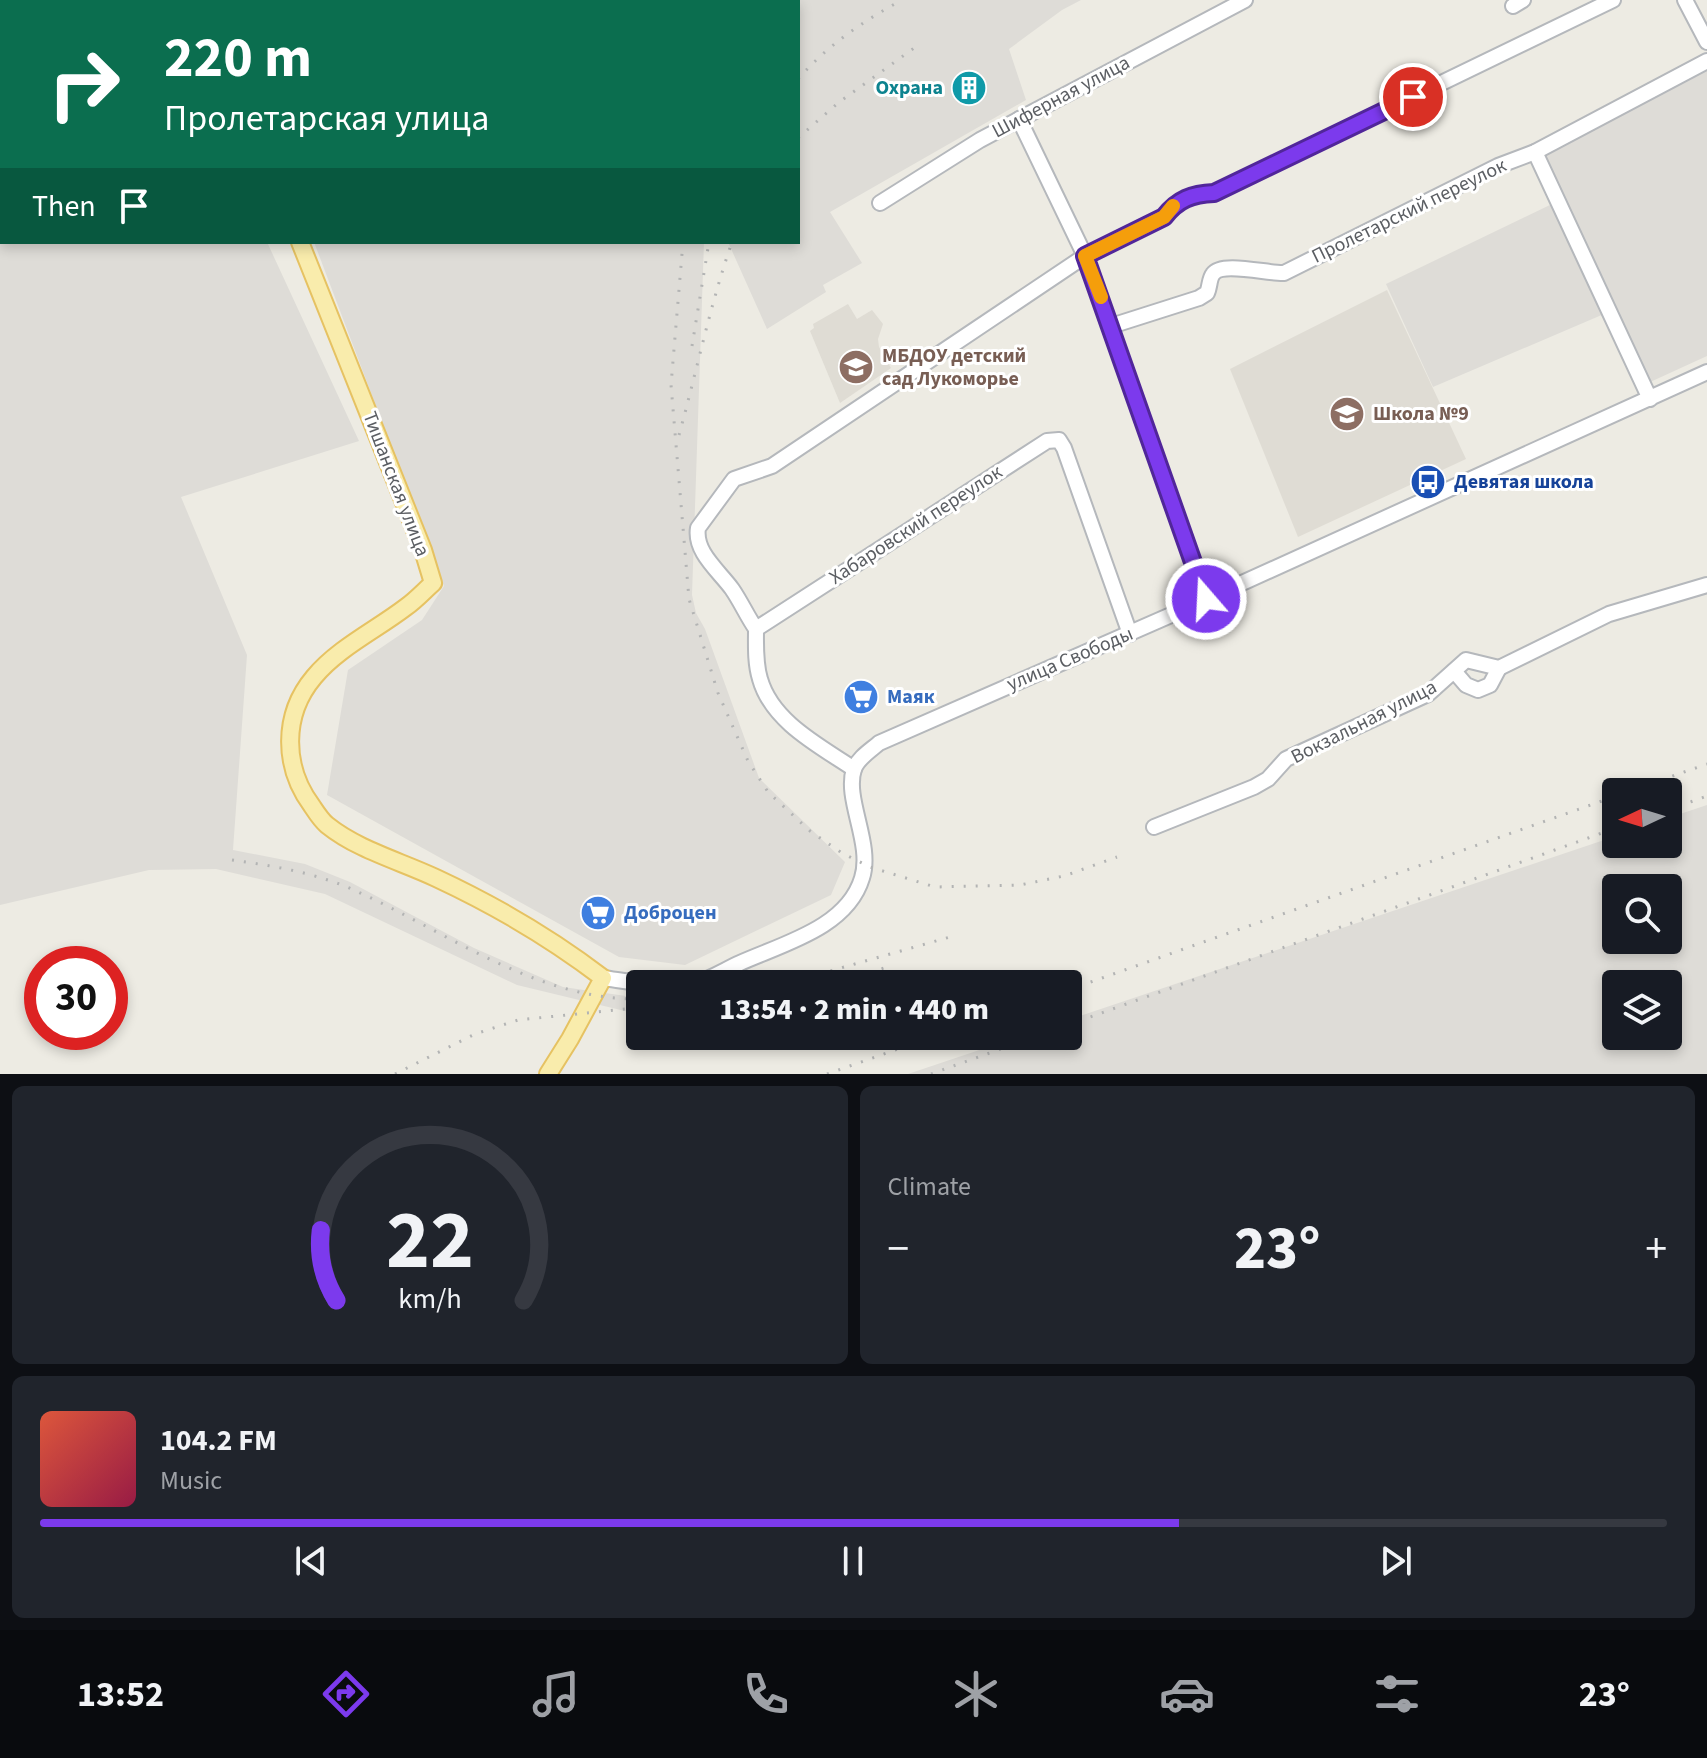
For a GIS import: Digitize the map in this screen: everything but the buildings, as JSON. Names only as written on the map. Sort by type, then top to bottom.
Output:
[{"type":"main road","name":"Тишанская улица","points":[[301,244],[423,550],[433,583],[409,605],[344,650],[314,677],[298,701],[289,734],[292,769],[299,789],[325,824],[360,845],[438,878],[548,939],[603,978]]},
{"type":"main road","points":[[548,1074],[603,978]]},
{"type":"street","name":"Шиферная улица","points":[[880,203],[980,140],[1245,0]]},
{"type":"street","points":[[603,978],[645,984],[695,983],[820,928],[848,905],[863,877],[864,854],[853,788],[854,769],[791,726],[772,704],[760,681],[756,629],[699,542],[698,528],[734,479],[772,466],[1085,256],[1164,217],[1184,199],[1214,193],[1613,0]]},
{"type":"street","points":[[1685,0],[1707,42]]},
{"type":"street","name":"Пролетарский переулок","points":[[1111,326],[1199,298],[1207,293],[1212,275],[1219,270],[1235,268],[1269,274],[1284,273],[1498,166],[1535,152],[1707,61]]},
{"type":"street","points":[[1019,119],[1085,256],[1206,599]]},
{"type":"street","points":[[1535,152],[1650,399]]},
{"type":"street","name":"улица Свободы","points":[[854,769],[863,756],[879,743],[1130,634],[1707,372]]},
{"type":"street","name":"Хабаровский переулок","points":[[756,629],[1054,439],[1059,440],[1064,448],[1130,634]]},
{"type":"street","points":[[1454,671],[1466,685],[1478,690],[1490,685],[1499,668],[1609,614],[1707,585]]},
{"type":"street","name":"Вокзальная улица","points":[[1154,827],[1254,787],[1268,779],[1286,759],[1428,694],[1466,660],[1499,668]]},
{"type":"shaded area","points":[[800,0],[1081,0],[1062,10],[1009,49],[1026,100],[830,212],[862,263],[823,285],[826,292],[767,329],[729,244],[800,244]]},
{"type":"shaded area","points":[[1707,70],[1707,356],[1648,383],[1544,153]]},
{"type":"shaded area","points":[[1552,204],[1604,314],[1433,387],[1386,284]]},
{"type":"shaded area","points":[[0,244],[268,244],[359,441],[181,497],[247,655],[233,850],[305,864],[350,882],[474,948],[563,987],[626,996],[626,1011],[517,985],[325,894],[216,869],[149,870],[0,905]]},
{"type":"shaded area","points":[[315,244],[704,244],[692,595],[696,613],[705,629],[759,778],[845,862],[831,895],[685,965],[619,957],[327,795],[348,670],[422,620],[444,586]]},
{"type":"shaded area","name":"Школа №9","points":[[1387,290],[1466,459],[1298,537],[1230,369]]},
{"type":"shaded area","points":[[848,304],[857,319],[872,310],[883,324],[879,347],[891,368],[840,403],[810,331],[814,328],[813,324]]},
{"type":"shaded area","points":[[1707,805],[1707,1074],[908,1074],[979,1050],[1082,1050],[1082,1015],[1602,841],[1602,858],[1682,858],[1682,813]]},
{"type":"railway","points":[[800,77],[847,35],[902,0]]},
{"type":"railway","points":[[800,136],[838,103],[921,43]]},
{"type":"railway","points":[[683,244],[671,385],[689,599],[718,693],[748,761],[768,792],[810,831],[842,853],[870,867],[935,887],[1020,885],[1064,876],[1117,857]]},
{"type":"railway","points":[[692,346],[709,244]]},
{"type":"railway","points":[[679,435],[731,244]]},
{"type":"railway","points":[[1667,778],[1707,764]]},
{"type":"railway","points":[[1682,805],[1707,796]]},
{"type":"railway","points":[[1082,985],[1602,801]]},
{"type":"railway","points":[[1082,1020],[1602,833]]},
{"type":"railway","points":[[232,860],[326,879],[390,907],[528,976],[565,988],[626,998]]},
{"type":"railway","points":[[834,970],[950,937]]},
{"type":"railway","points":[[878,970],[890,966]]},
{"type":"railway","points":[[395,1074],[475,1034],[518,1020],[626,1009]]},
{"type":"railway","points":[[827,1074],[895,1050]]},
{"type":"railway","points":[[931,1074],[998,1050]]},
{"type":"slow traffic","points":[[1101,297],[1085,256],[1164,217],[1173,206]]},
{"type":"place","name":"Охрана","points":[[969,88]]},
{"type":"place","name":"МБДОУ детский сад Лукоморье","points":[[856,367]]},
{"type":"place","name":"Школа №9","points":[[1347,414]]},
{"type":"place","name":"Девятая школа","points":[[1428,482]]},
{"type":"place","name":"Mаяк","points":[[861,697]]},
{"type":"place","name":"Доброцен","points":[[598,913]]},
{"type":"route","points":[[1206,599],[1085,256],[1164,217],[1184,199],[1214,193],[1413,97]]}]
